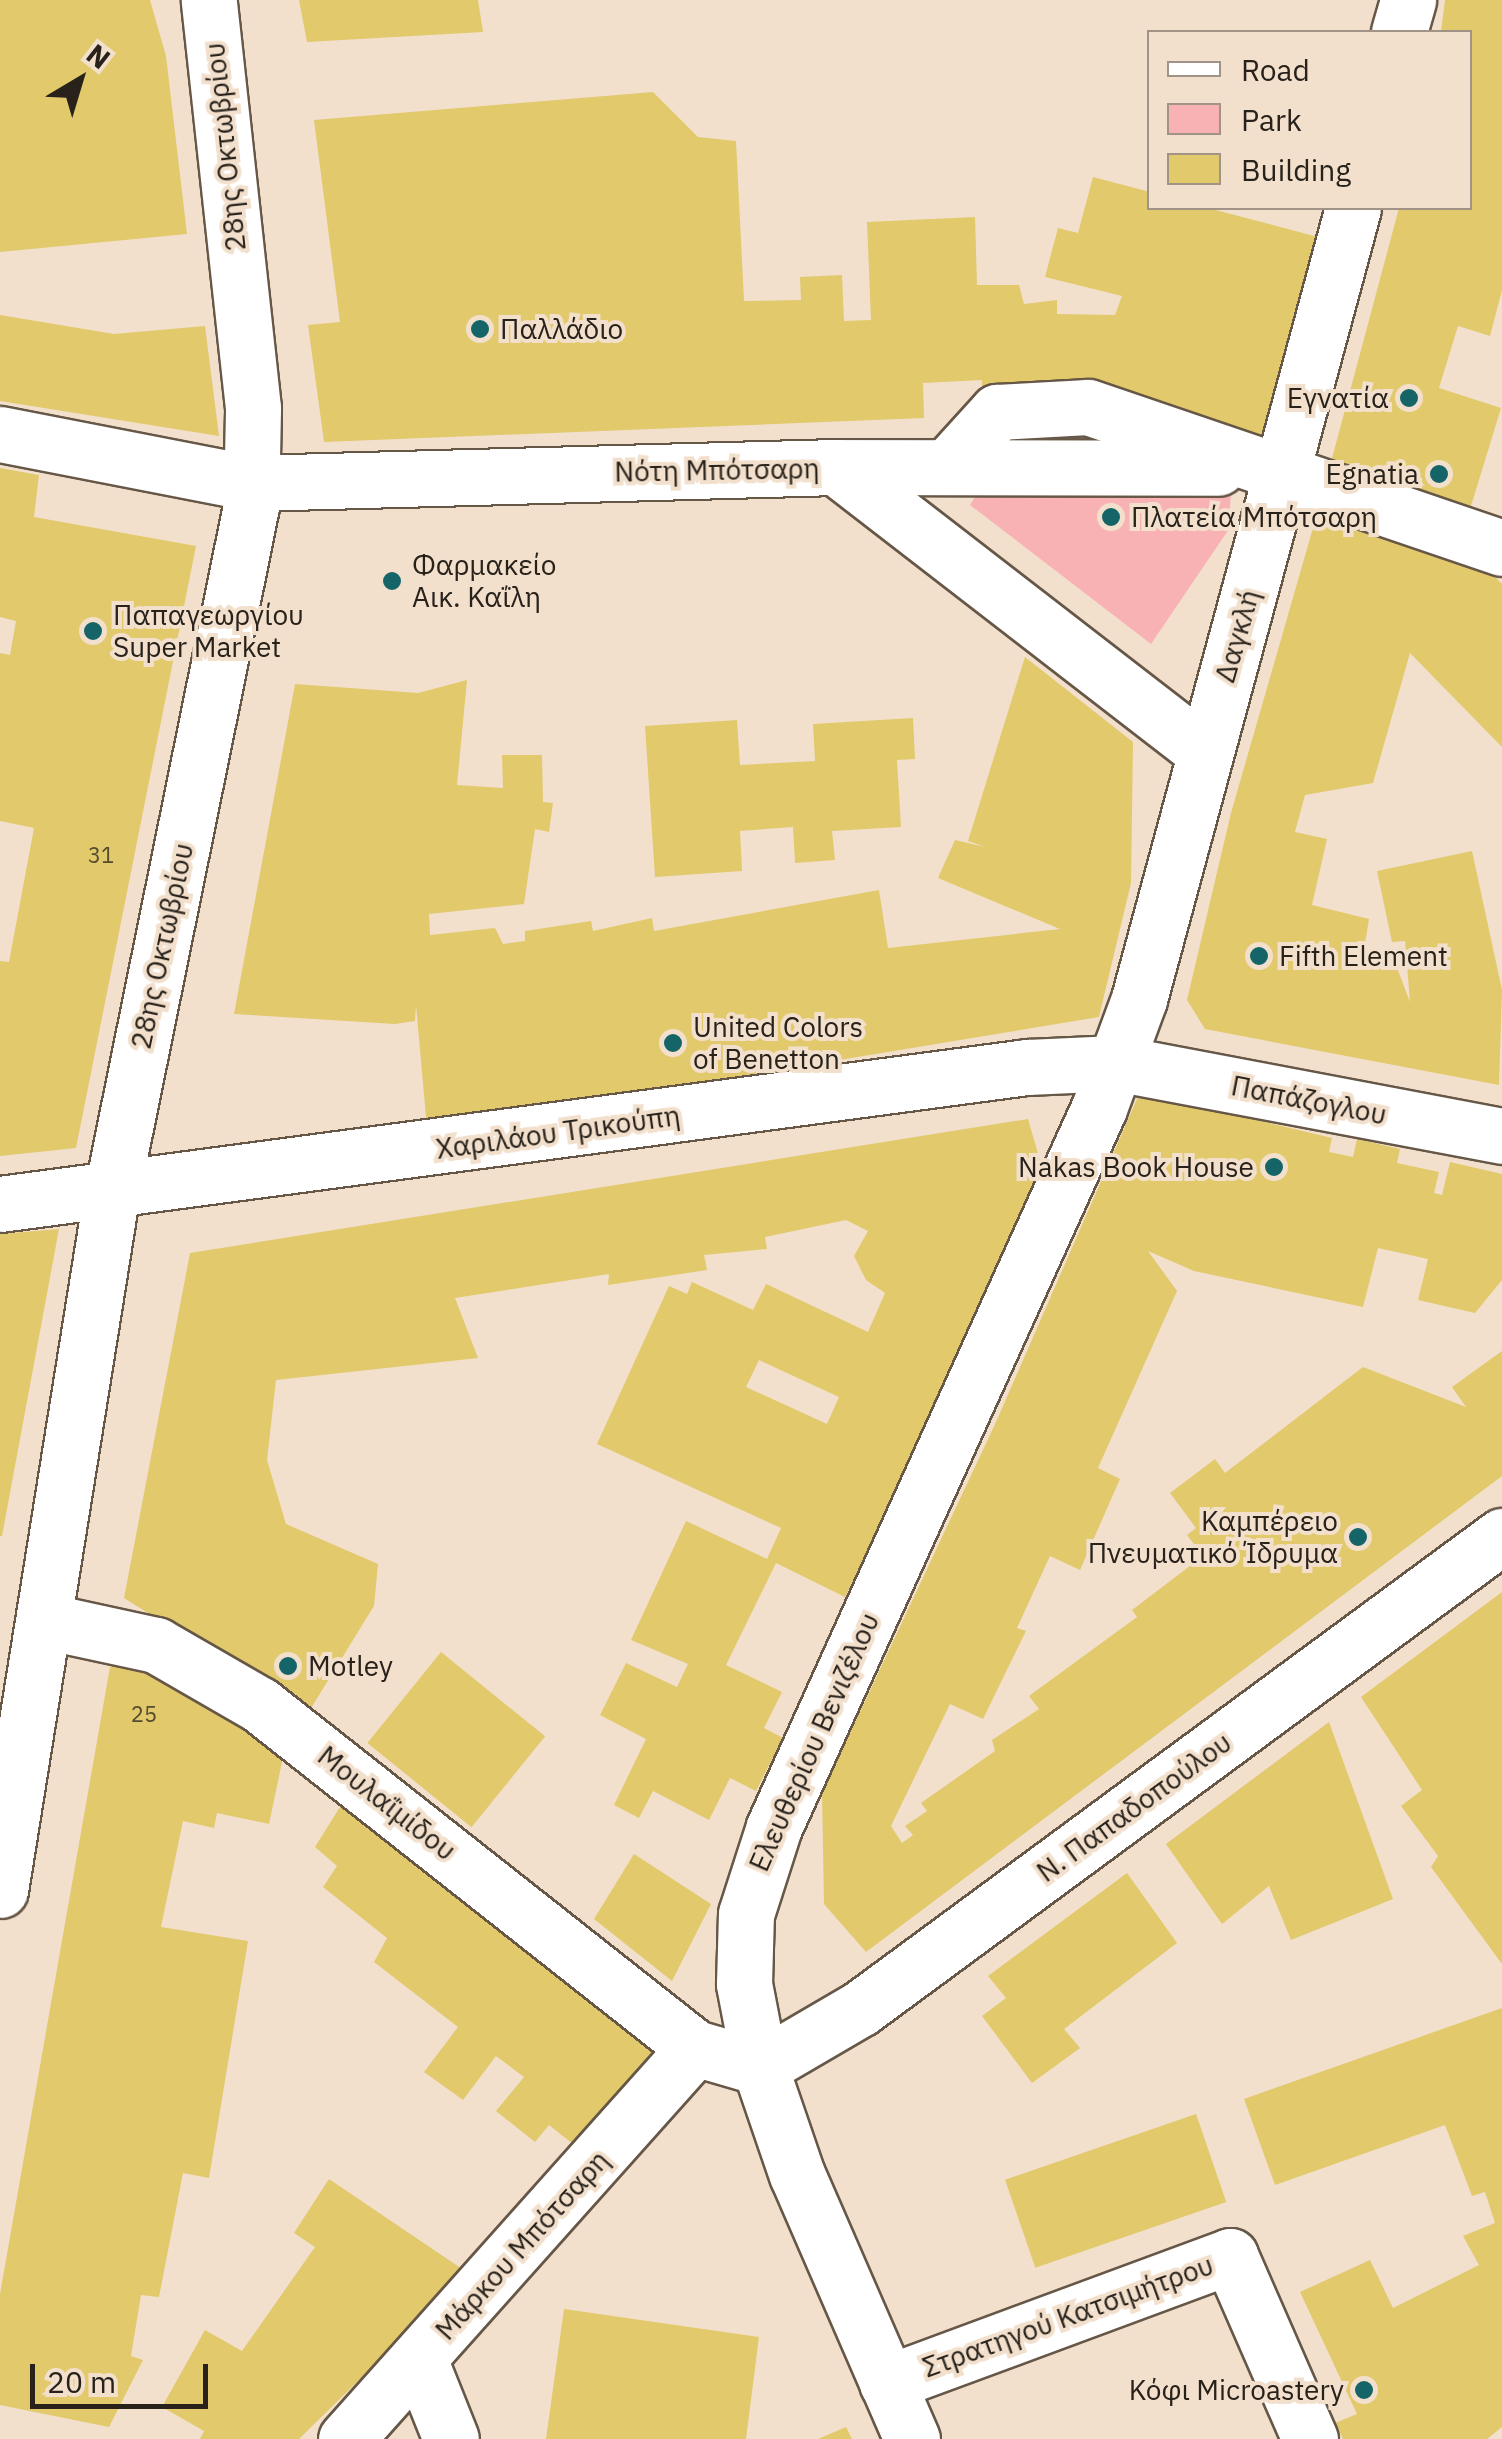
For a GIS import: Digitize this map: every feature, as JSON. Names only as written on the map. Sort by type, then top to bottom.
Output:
[{"type":"street","name":"28ης Οκτωβρίου","points":[[0,1890],[112,1191],[253,483],[253,408],[209,0]]},
{"type":"street","points":[[1400,30],[1408,0]]},
{"type":"street","name":"Δαγκλή","points":[[1116,1064],[1205,752],[1273,472],[1352,210]]},
{"type":"street","name":"Νότη Μπότσαρη","points":[[0,434],[253,483],[836,468],[1205,752]]},
{"type":"street","points":[[836,468],[949,466],[1273,472],[1502,548]]},
{"type":"street","name":"Χαριλάου Τρικούπη","points":[[0,1204],[1028,1067],[1116,1064]]},
{"type":"street","name":"Παπάζογλου","points":[[1116,1064],[1502,1136]]},
{"type":"street","name":"Ελευθερίου Βενιζέλου","points":[[912,2439],[797,2175],[760,2067],[744,1984],[753,1882],[1116,1064]]},
{"type":"street","name":"Ν. Παπαδοπούλου","points":[[760,2067],[860,2008],[1502,1536]]},
{"type":"street","name":"Μουλαΐμίδου","points":[[45,1621],[156,1645],[260,1706],[695,2048]]},
{"type":"street","points":[[695,2048],[760,2067]]},
{"type":"street","name":"Μάρκου Μπότσαρη","points":[[346,2439],[695,2048]]},
{"type":"street","name":"Στρατηγού Κατσιμήτρου","points":[[887,2383],[1230,2256],[1310,2439]]},
{"type":"street","points":[[418,2359],[450,2439]]},
{"type":"green space","points":[[1231,490],[1229,529],[1151,644],[970,505],[978,492]]},
{"type":"building","points":[[0,0],[150,0],[166,56],[187,234],[0,252]]},
{"type":"building","points":[[299,0],[478,0],[483,32],[307,42]]},
{"type":"building","points":[[1445,0],[1502,0],[1502,290],[1490,336],[1458,326],[1439,388],[1501,408],[1471,506],[1331,462],[1398,210],[1472,210],[1472,30],[1441,30]]},
{"type":"building","points":[[653,92],[698,137],[736,141],[744,301],[801,300],[800,277],[842,275],[844,321],[871,320],[867,222],[975,217],[977,285],[1019,285],[1024,304],[1057,300],[1057,314],[1115,315],[1122,296],[1045,277],[1058,228],[1078,233],[1093,177],[1147,191],[1147,210],[1216,210],[1318,237],[1260,441],[982,394],[982,380],[923,383],[924,418],[324,442],[308,325],[340,322],[314,120]]},
{"type":"building","points":[[0,315],[114,334],[205,326],[219,436],[0,401]]},
{"type":"building","points":[[0,468],[39,475],[34,517],[196,546],[76,1148],[0,1156],[0,961],[9,962],[34,828],[0,821],[0,653],[10,655],[16,621],[0,617]]},
{"type":"building","points":[[1317,514],[1490,572],[1502,584],[1502,747],[1410,653],[1373,783],[1305,795],[1295,832],[1327,839],[1312,905],[1369,919],[1363,956],[1394,960],[1410,1002],[1405,941],[1392,942],[1377,871],[1472,851],[1502,990],[1499,1085],[1205,1029],[1187,1000],[1231,813]]},
{"type":"building","points":[[1025,657],[1133,742],[1131,883],[1099,1017],[427,1128],[416,1005],[415,1021],[395,1024],[234,1014],[295,684],[418,693],[467,680],[457,785],[503,788],[502,755],[542,755],[543,802],[553,803],[549,832],[535,829],[524,904],[429,914],[430,935],[495,928],[503,944],[525,941],[525,931],[591,921],[593,931],[652,918],[654,931],[879,890],[888,948],[1060,929],[938,878],[955,840],[985,847],[968,841]]},
{"type":"building","points":[[913,718],[915,759],[897,760],[901,827],[832,831],[835,860],[795,863],[793,827],[740,831],[742,871],[655,877],[645,726],[737,720],[740,765],[815,761],[813,724]]},
{"type":"building","points":[[1140,1092],[1332,1138],[1329,1152],[1353,1157],[1357,1139],[1400,1149],[1397,1163],[1439,1172],[1434,1193],[1442,1195],[1450,1162],[1502,1174],[1502,1280],[1475,1313],[1418,1300],[1428,1259],[1378,1248],[1363,1307],[1194,1271],[1148,1251],[1177,1291],[1098,1468],[1120,1479],[1080,1570],[1050,1556],[1017,1628],[1026,1631],[983,1719],[950,1704],[891,1826],[902,1843],[913,1835],[905,1826],[927,1811],[921,1803],[995,1751],[992,1740],[1039,1709],[1029,1696],[1137,1617],[1132,1610],[1203,1556],[1187,1535],[1196,1528],[1170,1493],[1215,1459],[1225,1473],[1363,1367],[1466,1407],[1452,1387],[1502,1351],[1502,1476],[866,1952],[824,1904],[822,1793],[996,1422]]},
{"type":"building","points":[[1028,1119],[1044,1174],[1020,1238],[845,1597],[776,1563],[726,1665],[782,1692],[764,1728],[783,1738],[756,1791],[730,1778],[709,1820],[653,1791],[639,1818],[614,1805],[646,1739],[600,1715],[626,1663],[677,1687],[688,1664],[631,1640],[686,1521],[767,1559],[781,1528],[597,1444],[669,1286],[687,1294],[692,1282],[753,1310],[766,1284],[868,1332],[885,1293],[866,1280],[854,1256],[868,1231],[846,1220],[765,1237],[767,1249],[704,1255],[707,1270],[608,1285],[609,1274],[455,1298],[478,1358],[276,1380],[267,1460],[286,1524],[378,1564],[374,1606],[308,1713],[124,1598],[190,1253]],"holes":[[[759,1360],[839,1397],[827,1424],[746,1387]]]},
{"type":"building","points":[[59,1229],[2,1536],[0,1536],[0,1234]]},
{"type":"building","points":[[1502,1592],[1502,1964],[1431,1867],[1438,1856],[1401,1806],[1422,1790],[1361,1697]]},
{"type":"building","points":[[441,1652],[545,1736],[472,1827],[367,1743]]},
{"type":"building","points":[[148,1661],[285,1748],[269,1824],[217,1813],[214,1828],[183,1821],[161,1927],[248,1941],[209,2178],[183,2173],[159,2297],[141,2295],[131,2356],[143,2360],[109,2427],[0,2405],[0,2294],[110,1667]]},
{"type":"building","points":[[1329,1722],[1393,1899],[1291,1940],[1269,1886],[1222,1924],[1166,1844]]},
{"type":"building","points":[[348,1794],[671,2055],[588,2156],[549,2125],[535,2142],[496,2111],[524,2077],[496,2056],[463,2100],[424,2072],[458,2027],[374,1962],[387,1938],[323,1887],[337,1866],[315,1847]]},
{"type":"building","points":[[634,1854],[711,1904],[672,1981],[594,1919]]},
{"type":"building","points":[[1127,1873],[1177,1943],[1064,2029],[1080,2048],[1032,2083],[982,2016],[1006,1998],[988,1976]]},
{"type":"building","points":[[1502,2008],[1502,2427],[1487,2439],[1343,2439],[1335,2423],[1357,2414],[1300,2292],[1370,2260],[1393,2308],[1479,2265],[1463,2236],[1495,2223],[1485,2192],[1472,2196],[1445,2125],[1275,2185],[1244,2099]]},
{"type":"building","points":[[1196,2114],[1226,2202],[1035,2268],[1005,2180]]},
{"type":"building","points":[[329,2179],[468,2273],[299,2439],[200,2439],[204,2431],[162,2407],[205,2330],[242,2351],[315,2247],[294,2233]]},
{"type":"building","points":[[564,2309],[759,2337],[746,2439],[546,2439]]},
{"type":"building","points":[[846,2427],[852,2439],[818,2439]]},
{"type":"place","name":"Παλλάδιο","points":[[480,329]]},
{"type":"place","name":"Εγνατία","points":[[1409,398]]},
{"type":"place","name":"Egnatia","points":[[1439,474]]},
{"type":"place","name":"Πλατεία Μπότσαρη","points":[[1111,517]]},
{"type":"place","name":"Φαρμακείο Αικ. Καΐλη","points":[[392,581]]},
{"type":"place","name":"Παπαγεωργίου Super Market","points":[[93,631]]},
{"type":"place","name":"Fifth Element","points":[[1259,956]]},
{"type":"place","name":"United Colors of Benetton","points":[[673,1043]]},
{"type":"place","name":"Nakas Book House","points":[[1274,1167]]},
{"type":"place","name":"Καμπέρειο Πνευματικό Ίδρυμα","points":[[1358,1537]]},
{"type":"place","name":"Motley","points":[[288,1666]]},
{"type":"place","name":"Κόφι Microastery","points":[[1364,2390]]}]
